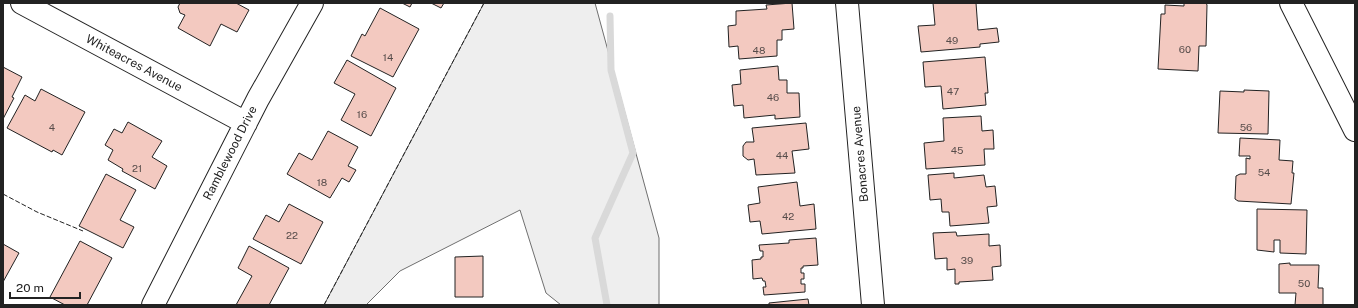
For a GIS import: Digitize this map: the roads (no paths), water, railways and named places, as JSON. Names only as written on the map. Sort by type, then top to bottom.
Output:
[{"type":"street","name":"Whiteacres Avenue","points":[[22,3],[246,123]]},
{"type":"street","name":"Ramblewood Drive","points":[[153,305],[246,123],[312,3]]},
{"type":"street","name":"Bonacres Avenue","points":[[847,3],[872,305]]},
{"type":"street","points":[[1291,3],[1355,130]]},
{"type":"waterway","points":[[607,305],[595,238],[633,153],[611,70],[610,16]]}]
